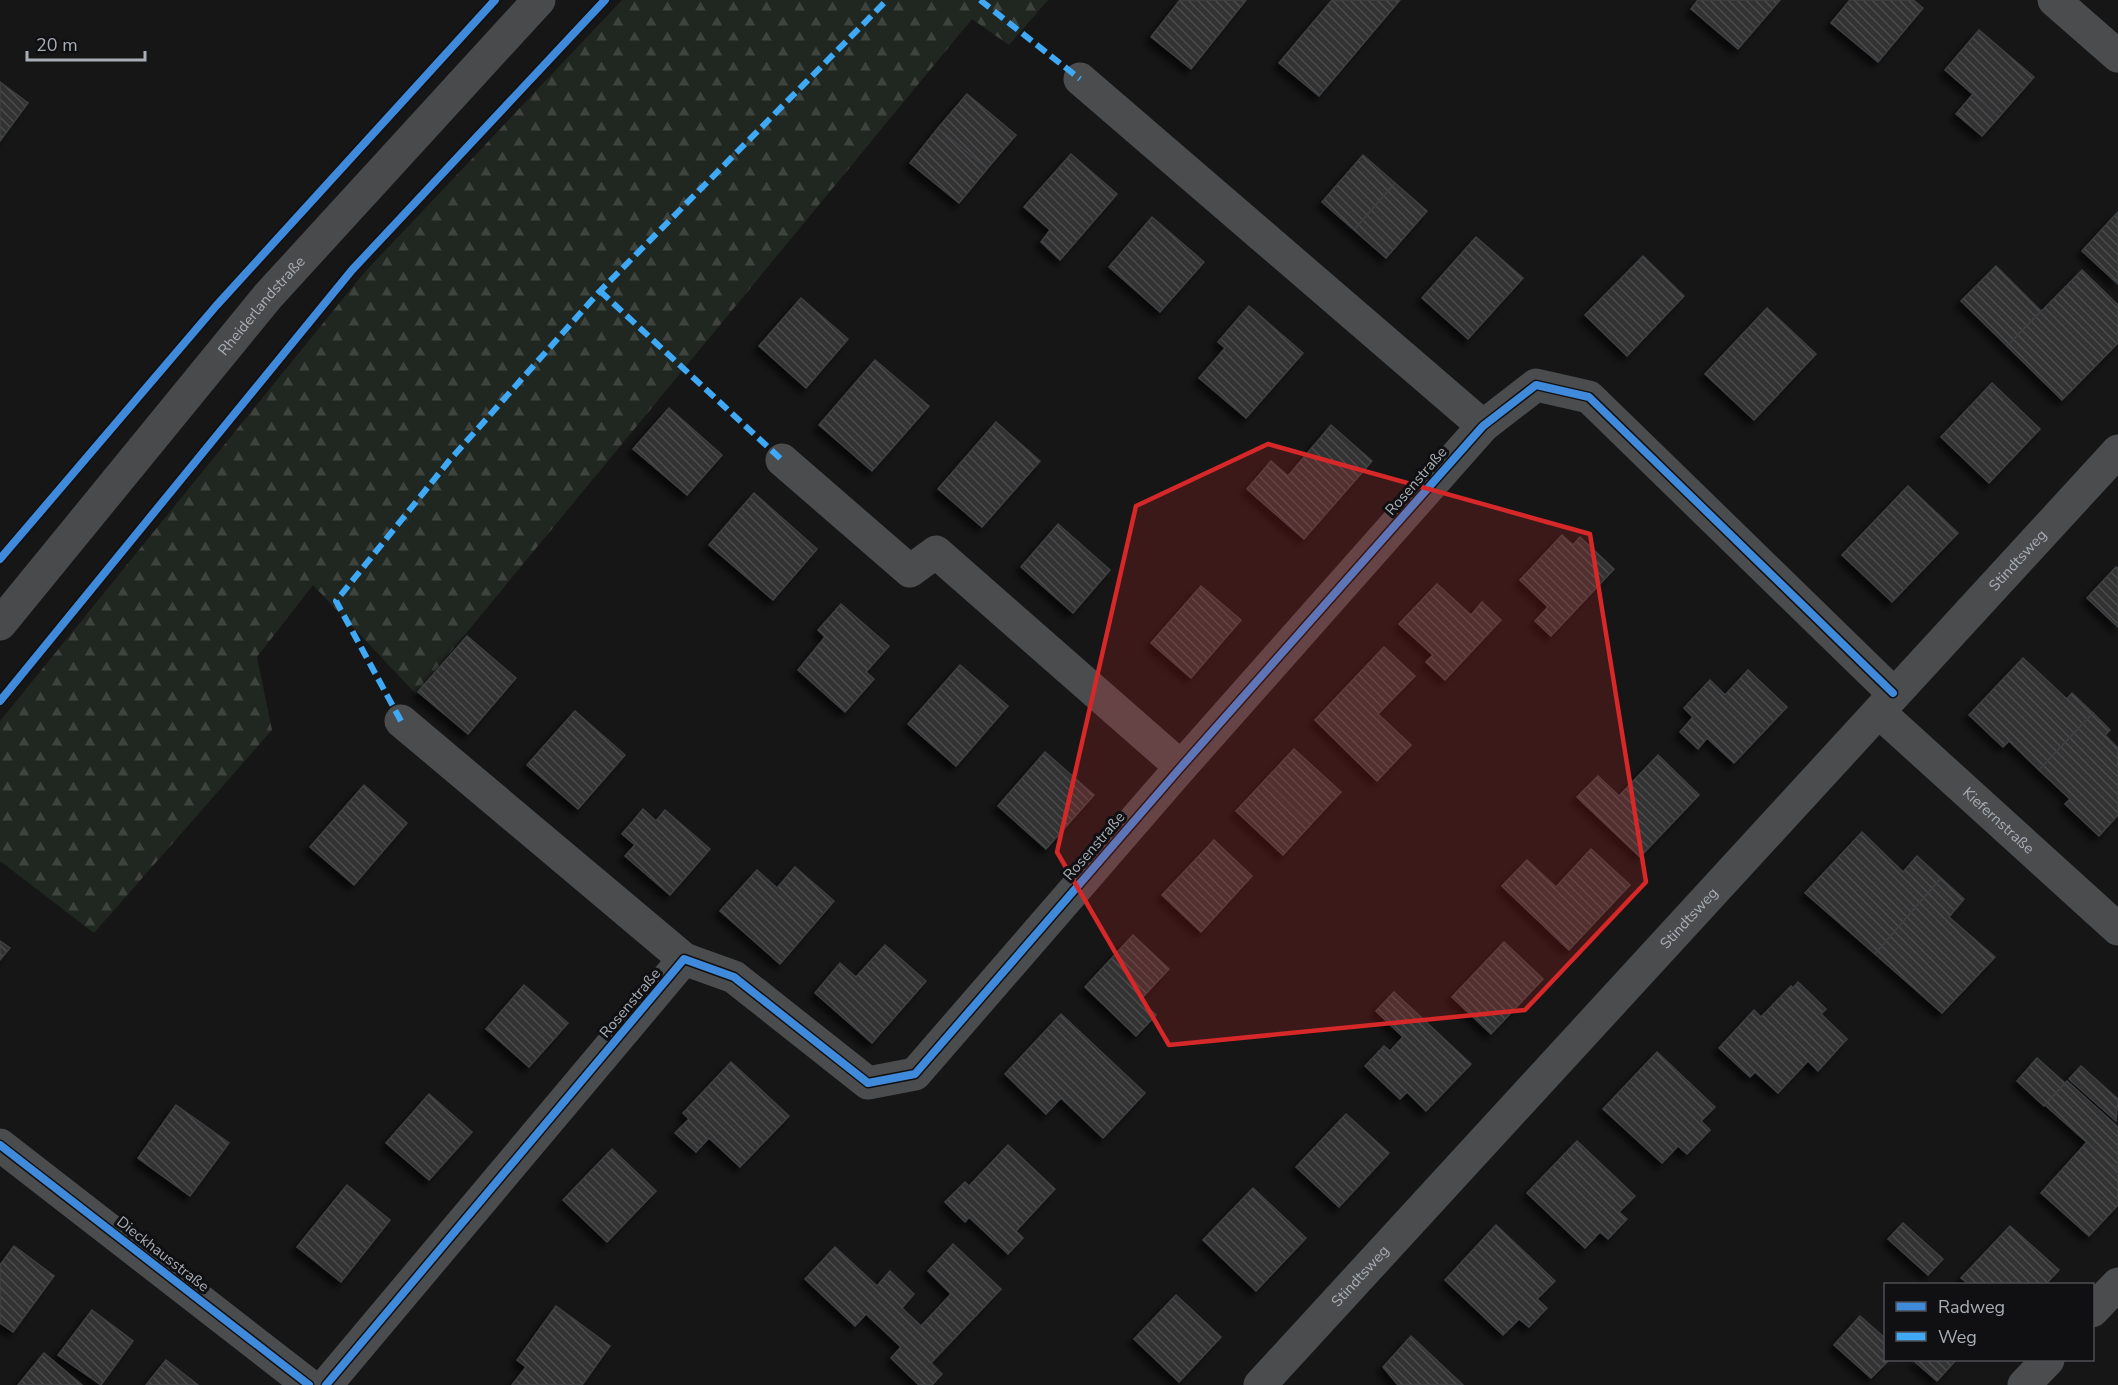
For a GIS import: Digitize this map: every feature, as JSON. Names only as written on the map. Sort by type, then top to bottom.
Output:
[{"type":"main road","name":"Rheiderlandstraße","points":[[0,624],[268,296],[539,0]]},
{"type":"street","points":[[2054,0],[2118,56]]},
{"type":"street","points":[[1080,79],[1483,426]]},
{"type":"street","name":"Rosenstraße","points":[[401,721],[684,959],[734,977],[867,1083],[915,1074],[1181,767],[1483,426],[1536,385],[1589,397],[1887,703]]},
{"type":"street","name":"Stindtsweg","points":[[1260,1385],[2118,452]]},
{"type":"street","points":[[783,460],[910,571],[936,552],[1181,767]]},
{"type":"street","name":"Kiefernstraße","points":[[1887,703],[2118,929]]},
{"type":"street","name":"Rosenstraße","points":[[326,1385],[684,959]]},
{"type":"street","name":"Dieckhausstraße","points":[[0,1144],[309,1385]]},
{"type":"street","points":[[2094,1309],[2118,1284]]},
{"type":"street","points":[[2024,1385],[2046,1361]]},
{"type":"highlighted area","points":[[1268,444],[1590,534],[1646,882],[1525,1010],[1169,1045],[1057,852],[1136,506]]},
{"type":"green space","points":[[622,0],[1048,0],[1009,45],[972,19],[416,694],[313,585],[257,657],[272,730],[94,933],[0,861],[0,721],[363,274]]},
{"type":"building","points":[[1180,0],[1246,0],[1191,69],[1151,37]]},
{"type":"building","points":[[1332,0],[1400,0],[1319,96],[1279,63]]},
{"type":"building","points":[[1698,0],[1780,0],[1738,49],[1691,9]]},
{"type":"building","points":[[1850,0],[1913,0],[1923,8],[1878,62],[1831,23]]},
{"type":"building","points":[[1979,30],[2034,77],[1999,117],[1945,70]]},
{"type":"building","points":[[0,82],[28,103],[0,141]]},
{"type":"building","points":[[967,94],[1016,135],[987,169],[938,128]]},
{"type":"building","points":[[1973,94],[1999,117],[1982,136],[1956,114]]},
{"type":"building","points":[[938,128],[987,169],[959,203],[910,163]]},
{"type":"building","points":[[1071,154],[1117,194],[1060,260],[1041,242],[1050,230],[1024,207]]},
{"type":"building","points":[[1363,155],[1395,183],[1354,230],[1322,202]]},
{"type":"building","points":[[1395,183],[1427,211],[1386,258],[1354,230]]},
{"type":"building","points":[[2118,212],[2118,284],[2082,251]]},
{"type":"building","points":[[1152,217],[1204,262],[1160,312],[1109,267]]},
{"type":"building","points":[[1476,237],[1523,278],[1468,339],[1422,298]]},
{"type":"building","points":[[1643,256],[1684,296],[1627,356],[1585,315]]},
{"type":"building","points":[[1996,266],[2041,311],[2007,346],[1961,301]]},
{"type":"building","points":[[2082,270],[2118,305],[2118,343],[2062,400],[2007,346]]},
{"type":"building","points":[[801,298],[848,339],[806,388],[759,346]]},
{"type":"building","points":[[1249,306],[1303,353],[1246,418],[1199,378],[1225,348],[1218,342]]},
{"type":"building","points":[[1767,308],[1816,354],[1754,420],[1705,374]]},
{"type":"building","points":[[875,360],[929,406],[872,471],[819,425]]},
{"type":"building","points":[[1992,383],[2040,429],[1989,483],[1941,437]]},
{"type":"building","points":[[669,408],[722,455],[687,495],[633,449]]},
{"type":"building","points":[[996,422],[1040,461],[982,527],[938,489]]},
{"type":"building","points":[[1331,425],[1372,461],[1304,539],[1247,489],[1271,461],[1288,476]]},
{"type":"building","points":[[1908,486],[1958,533],[1892,602],[1842,555]]},
{"type":"building","points":[[754,493],[817,549],[773,600],[709,545]]},
{"type":"building","points":[[1058,524],[1110,570],[1073,613],[1021,567]]},
{"type":"building","points":[[1562,535],[1573,545],[1580,537],[1614,569],[1551,636],[1535,621],[1548,607],[1520,580]]},
{"type":"building","points":[[2116,567],[2118,568],[2118,627],[2087,598]]},
{"type":"building","points":[[1437,584],[1471,615],[1482,602],[1501,620],[1445,680],[1426,662],[1433,655],[1399,624]]},
{"type":"building","points":[[1201,586],[1241,620],[1191,678],[1151,643]]},
{"type":"building","points":[[841,604],[889,646],[866,672],[874,679],[845,712],[798,670],[825,637],[818,630]]},
{"type":"building","points":[[467,636],[516,678],[468,734],[418,692]]},
{"type":"building","points":[[1384,647],[1415,676],[1378,714],[1411,745],[1377,781],[1315,720]]},
{"type":"building","points":[[2023,658],[2067,699],[2072,693],[2093,713],[2039,770],[2009,741],[2003,747],[1969,715]]},
{"type":"building","points":[[960,665],[1008,706],[956,766],[908,724]]},
{"type":"building","points":[[1748,670],[1787,707],[1734,763],[1707,738],[1698,749],[1680,732],[1693,717],[1684,708],[1710,680],[1725,695]]},
{"type":"building","points":[[575,711],[625,755],[578,809],[527,765]]},
{"type":"building","points":[[2093,713],[2110,730],[2105,735],[2118,748],[2118,815],[2099,836],[2065,804],[2070,799],[2039,770]]},
{"type":"building","points":[[1294,749],[1341,792],[1311,824],[1265,780]]},
{"type":"building","points":[[1045,752],[1094,795],[1046,849],[998,806]]},
{"type":"building","points":[[1658,755],[1699,795],[1640,857],[1577,797],[1598,776],[1619,796]]},
{"type":"building","points":[[1265,780],[1311,824],[1283,855],[1236,811]]},
{"type":"building","points":[[364,785],[407,823],[354,885],[310,847]]},
{"type":"building","points":[[643,809],[656,821],[665,810],[710,849],[670,895],[625,856],[635,845],[622,834]]},
{"type":"building","points":[[1862,832],[1903,872],[1917,856],[1941,878],[1875,954],[1805,893]]},
{"type":"building","points":[[1214,840],[1252,876],[1201,932],[1162,895]]},
{"type":"building","points":[[1591,849],[1630,885],[1569,950],[1502,886],[1527,860],[1556,887]]},
{"type":"building","points":[[795,867],[834,901],[780,964],[720,911],[757,870],[777,888]]},
{"type":"building","points":[[1941,878],[1964,899],[1949,917],[1995,957],[1942,1013],[1875,954]]},
{"type":"building","points":[[1133,935],[1169,969],[1140,1000],[1156,1015],[1136,1036],[1085,987]]},
{"type":"building","points":[[0,941],[10,948],[0,960]]},
{"type":"building","points":[[1504,942],[1543,979],[1491,1034],[1452,997]]},
{"type":"building","points":[[885,945],[926,981],[872,1043],[815,993],[840,963],[856,977]]},
{"type":"building","points":[[1798,982],[1826,1009],[1821,1014],[1847,1039],[1818,1071],[1808,1061],[1778,1093],[1755,1072],[1750,1077],[1719,1048],[1754,1010],[1761,1017],[1791,986],[1793,988]]},
{"type":"building","points":[[524,985],[568,1023],[529,1067],[486,1029]]},
{"type":"building","points":[[1394,992],[1471,1064],[1426,1111],[1407,1092],[1400,1099],[1365,1066],[1384,1046],[1390,1051],[1403,1037],[1376,1011]]},
{"type":"building","points":[[1061,1014],[1145,1093],[1103,1138],[1061,1098],[1046,1114],[1005,1074]]},
{"type":"building","points":[[1657,1052],[1715,1107],[1701,1121],[1710,1130],[1687,1154],[1678,1146],[1662,1163],[1603,1109]]},
{"type":"building","points":[[2037,1058],[2065,1083],[2044,1106],[2017,1081]]},
{"type":"building","points":[[731,1062],[789,1116],[740,1167],[709,1138],[696,1152],[675,1133],[689,1119],[683,1113]]},
{"type":"building","points":[[2081,1066],[2118,1099],[2116,1121],[2069,1079]]},
{"type":"building","points":[[2067,1081],[2118,1127],[2118,1170],[2045,1105]]},
{"type":"building","points":[[429,1094],[472,1132],[429,1180],[386,1143]]},
{"type":"building","points":[[176,1105],[229,1143],[190,1196],[138,1158]]},
{"type":"building","points":[[1346,1114],[1389,1153],[1339,1207],[1296,1167]]},
{"type":"building","points":[[1577,1141],[1635,1196],[1619,1212],[1627,1219],[1608,1239],[1600,1232],[1585,1248],[1527,1193]]},
{"type":"building","points":[[2087,1142],[2118,1170],[2118,1205],[2089,1236],[2041,1193]]},
{"type":"building","points":[[1008,1145],[1055,1189],[1016,1231],[1023,1238],[1008,1254],[969,1217],[965,1222],[945,1202],[965,1182],[969,1186]]},
{"type":"building","points":[[612,1149],[656,1191],[607,1242],[563,1200]]},
{"type":"building","points":[[347,1185],[390,1220],[341,1282],[297,1247]]},
{"type":"building","points":[[1253,1188],[1306,1238],[1256,1291],[1203,1240]]},
{"type":"building","points":[[1903,1223],[1943,1259],[1928,1275],[1888,1239]]},
{"type":"building","points":[[1496,1225],[1555,1281],[1537,1299],[1547,1308],[1529,1327],[1519,1319],[1503,1335],[1445,1280]]},
{"type":"building","points":[[2010,1226],[2059,1270],[2047,1283],[1968,1283],[1961,1278]]},
{"type":"building","points":[[953,1244],[1001,1289],[931,1363],[942,1374],[932,1385],[919,1385],[891,1358],[901,1347],[866,1314],[855,1326],[805,1279],[835,1247],[877,1286],[890,1271],[914,1294],[902,1308],[921,1326],[951,1294],[928,1271]]},
{"type":"building","points":[[14,1246],[54,1276],[13,1332],[0,1323],[0,1265]]},
{"type":"building","points":[[1176,1295],[1221,1337],[1179,1382],[1134,1339]]},
{"type":"building","points":[[556,1306],[610,1346],[582,1385],[512,1385],[526,1367],[517,1360]]},
{"type":"building","points":[[92,1310],[133,1341],[101,1385],[58,1355]]},
{"type":"building","points":[[1860,1316],[1884,1337],[1884,1361],[1888,1361],[1871,1378],[1834,1345]]},
{"type":"building","points":[[1411,1336],[1463,1385],[1398,1385],[1383,1367]]},
{"type":"building","points":[[44,1353],[82,1385],[18,1385]]},
{"type":"building","points":[[166,1360],[198,1385],[146,1385]]},
{"type":"building","points":[[1914,1361],[1955,1361],[1937,1381]]},
{"type":"marked path","points":[[401,721],[336,601],[449,461],[600,291],[887,0]]},
{"type":"marked path","points":[[980,0],[1080,79]]},
{"type":"marked path","points":[[600,291],[782,460]]},
{"type":"cycle path","points":[[0,559],[216,306],[495,0]]},
{"type":"cycle path","points":[[0,701],[352,270],[605,0]]},
{"type":"cycle path","points":[[326,1385],[684,959],[734,977],[868,1083],[915,1074],[1181,767],[1483,426],[1536,385],[1589,397],[1893,693]]},
{"type":"cycle path","points":[[0,1145],[309,1385]]}]
